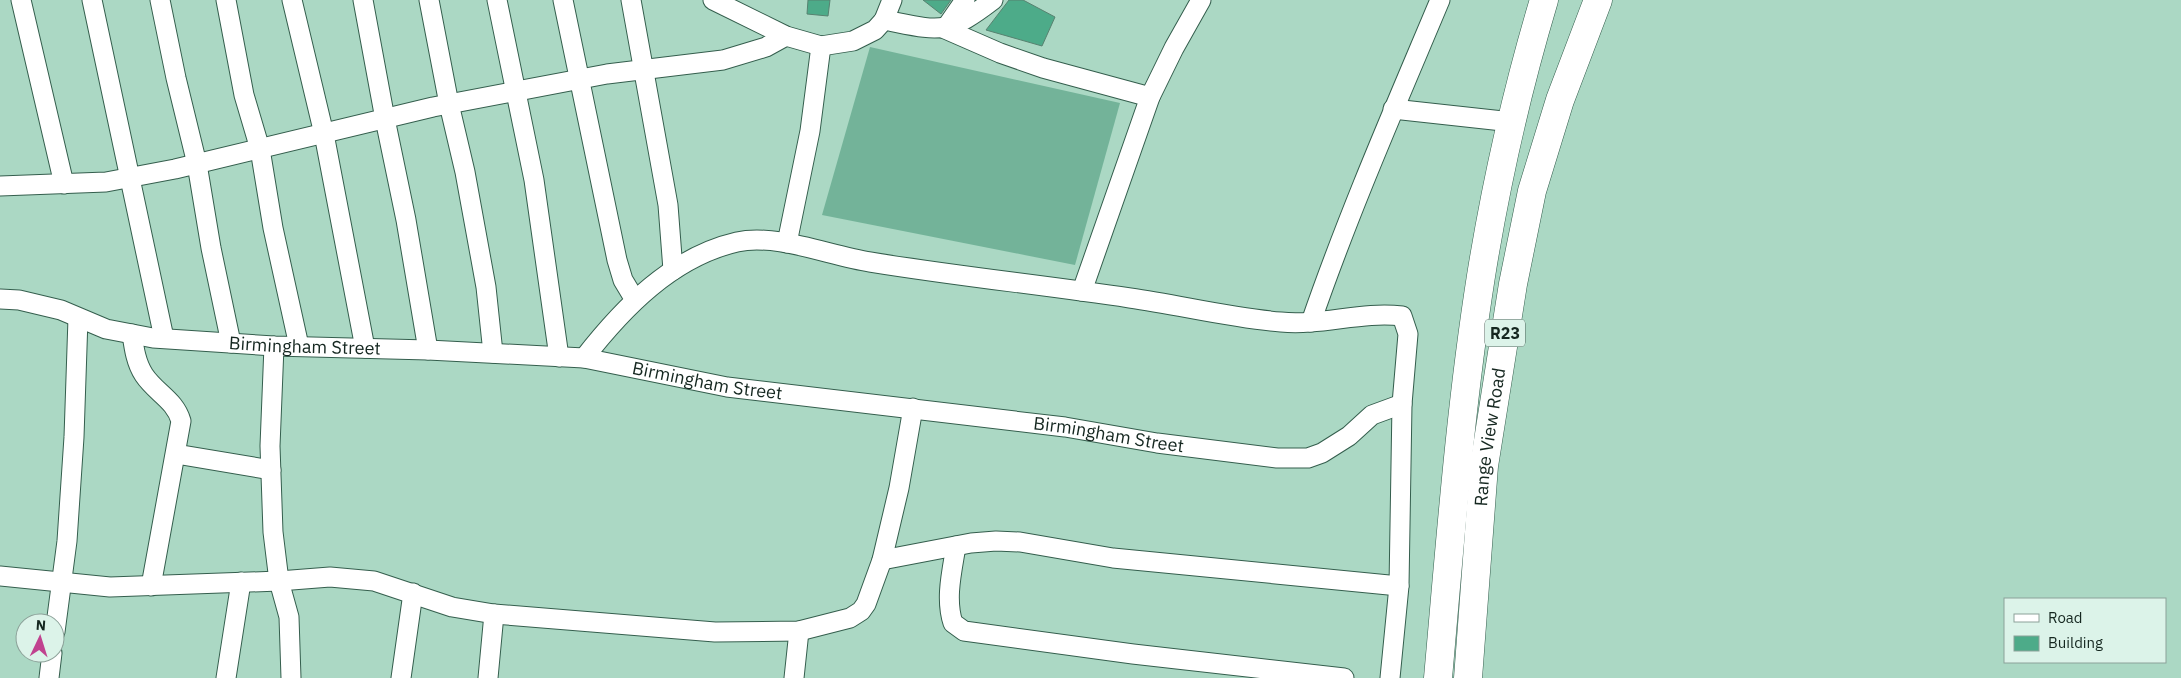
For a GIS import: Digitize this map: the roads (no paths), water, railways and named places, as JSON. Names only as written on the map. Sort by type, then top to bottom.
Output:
[{"type":"main road","name":"Range View Road","points":[[1438,678],[1458,457],[1481,276],[1524,69],[1544,0]]},
{"type":"main road","name":"Range View Road","points":[[1468,678],[1484,466],[1513,284],[1535,182],[1560,100],[1598,0]]},
{"type":"street","points":[[21,0],[64,184]]},
{"type":"street","points":[[92,0],[128,178],[164,338]]},
{"type":"street","points":[[160,0],[176,78],[197,164],[211,248],[231,343]]},
{"type":"street","points":[[226,0],[244,95],[260,149],[273,228],[299,346]]},
{"type":"street","points":[[292,0],[324,134],[364,348]]},
{"type":"street","points":[[363,0],[406,220],[428,350]]},
{"type":"street","points":[[429,0],[448,104],[469,191],[486,287],[493,353]]},
{"type":"street","points":[[497,0],[534,180],[559,357]]},
{"type":"street","points":[[563,0],[617,260],[623,280],[636,300]]},
{"type":"street","points":[[631,0],[645,69],[668,205],[673,270]]},
{"type":"street","points":[[714,0],[786,36],[821,46],[864,36],[875,30],[884,20],[892,0]]},
{"type":"street","points":[[944,29],[965,0]]},
{"type":"street","points":[[944,29],[967,19],[993,0]]},
{"type":"street","points":[[1082,291],[1150,97],[1200,0]]},
{"type":"street","points":[[1311,322],[1336,249],[1440,0]]},
{"type":"street","points":[[884,20],[927,28],[944,29],[1000,53],[1035,65],[1150,97]]},
{"type":"street","points":[[0,186],[106,182],[128,178],[197,164],[448,104],[578,79],[723,60],[766,48],[786,36]]},
{"type":"street","points":[[788,243],[810,131],[821,46]]},
{"type":"street","points":[[1393,109],[1512,122]]},
{"type":"street","points":[[584,358],[614,321],[656,281],[716,248],[740,241],[788,243],[846,258],[1082,291],[1256,319],[1283,322],[1311,322],[1369,316],[1404,317],[1408,334],[1402,404],[1398,586],[1390,678]]},
{"type":"street","name":"Birmingham Street","points":[[0,300],[19,300],[61,310],[106,329],[164,338],[274,346],[428,350],[584,358],[727,387],[1065,427],[1157,443],[1296,459],[1308,458],[1322,453],[1349,436],[1372,415],[1402,404]]},
{"type":"street","points":[[57,613],[67,541],[74,437],[78,318]]},
{"type":"street","points":[[132,334],[137,361],[144,376],[172,402],[179,414],[180,431],[151,586]]},
{"type":"street","points":[[274,346],[270,446],[274,532],[279,581],[289,617],[291,678]]},
{"type":"street","points":[[0,576],[110,587],[279,581],[330,577],[374,581],[452,606],[494,614],[715,632],[799,631],[850,618],[861,611],[871,592],[882,560],[899,488],[913,408]]},
{"type":"street","points":[[176,454],[271,470]]},
{"type":"street","points":[[882,560],[956,546],[996,541],[1020,542],[1113,558],[1398,586]]},
{"type":"street","points":[[956,546],[950,588],[950,616],[953,624],[964,630],[1132,654],[1344,678]]},
{"type":"street","points":[[226,678],[241,582]]},
{"type":"street","points":[[401,678],[413,593]]},
{"type":"street","points":[[488,678],[494,614]]},
{"type":"street","points":[[794,678],[799,631]]},
{"type":"street","points":[[49,678],[51,663]]}]
